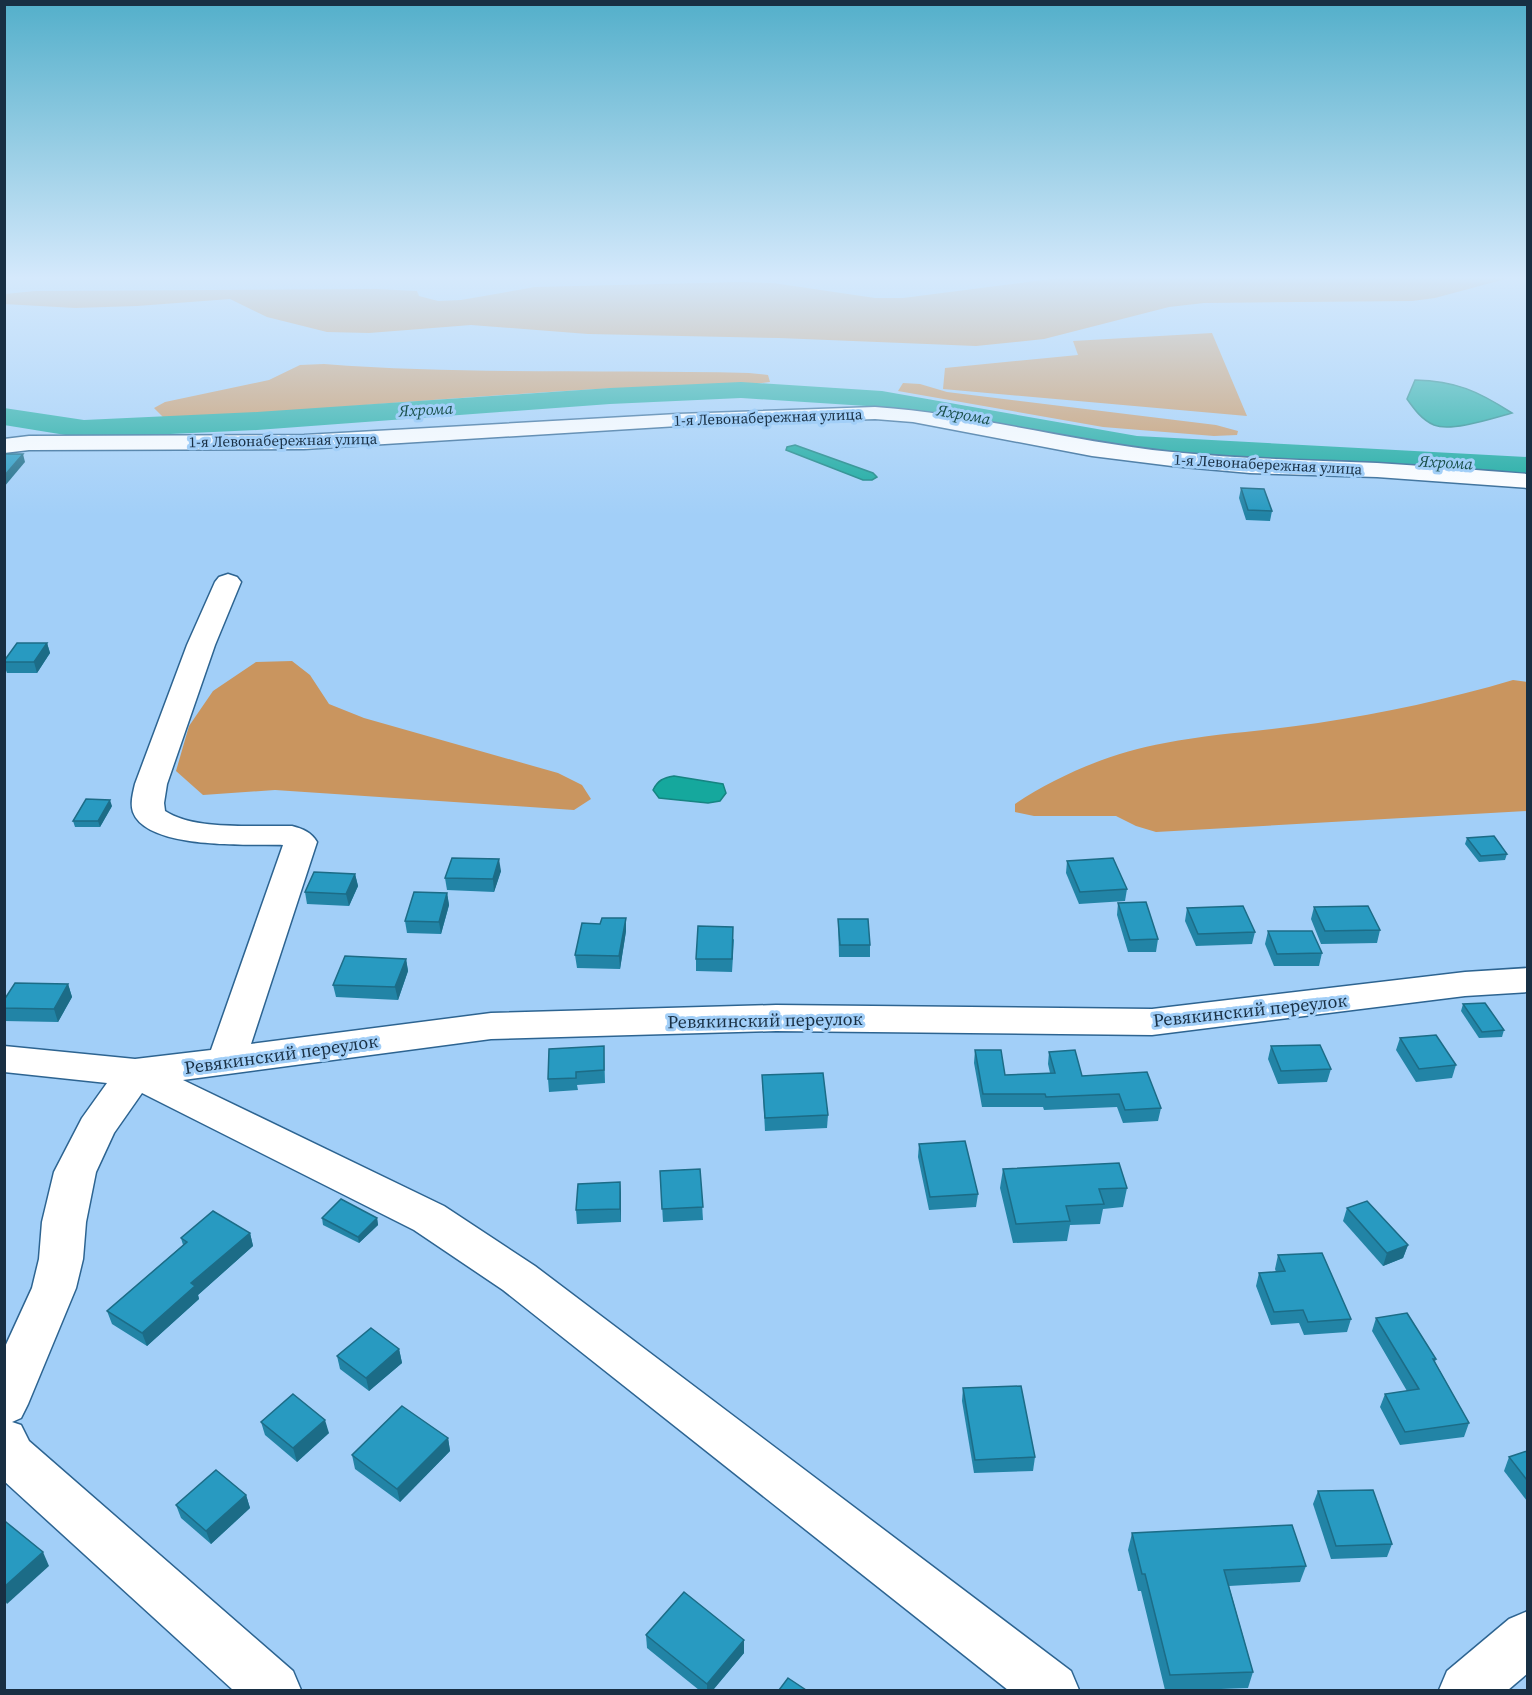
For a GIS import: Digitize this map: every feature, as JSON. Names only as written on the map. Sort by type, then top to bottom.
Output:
[{"type":"street","name":"1-я Левонабережная улица","points":[[4,446],[29,443],[304,442],[689,420],[875,413],[923,417],[1092,449],[1172,459],[1250,466],[1377,470],[1527,481]]},
{"type":"street","points":[[226,1060],[301,842],[292,836],[178,830],[154,819],[146,803],[201,645],[228,582]]},
{"type":"street","name":"Ревякинский переулок","points":[[4,1059],[135,1073],[491,1026],[776,1018],[1152,1022],[1465,984],[1527,980]]},
{"type":"street","points":[[4,1404],[54,1288],[62,1259],[64,1222],[75,1172],[96,1128],[135,1073],[429,1218],[519,1278],[1051,1690]]},
{"type":"street","points":[[4,1440],[10,1455],[273,1690]]},
{"type":"street","points":[[1467,1690],[1527,1636]]},
{"type":"shaded area","points":[[1057,357],[1222,357],[1247,416],[943,389],[945,368]]},
{"type":"shaded area","points":[[300,365],[483,371],[749,373],[768,375],[770,382],[727,386],[547,392],[196,418],[163,417],[154,408],[165,402],[269,380]]},
{"type":"shaded area","points":[[1415,380],[1455,385],[1477,393],[1512,413],[1462,426],[1434,425],[1422,417],[1407,399]]},
{"type":"shaded area","points":[[903,383],[920,384],[947,392],[1216,425],[1238,431],[1237,435],[1214,436],[1103,427],[898,391]]},
{"type":"shaded area","points":[[795,445],[873,473],[877,477],[872,480],[863,480],[786,450],[787,447]]},
{"type":"shaded area","points":[[292,661],[310,675],[329,704],[364,718],[558,773],[582,785],[591,799],[574,810],[275,790],[203,795],[176,771],[189,726],[213,691],[256,662]]},
{"type":"shaded area","points":[[1513,680],[1527,682],[1527,811],[1156,832],[1136,826],[1116,816],[1034,816],[1015,812],[1015,804],[1032,793],[1068,774],[1126,752],[1203,737],[1299,726],[1367,715]]},
{"type":"shaded area","points":[[674,776],[723,784],[726,793],[720,801],[708,803],[659,798],[653,790],[657,784],[661,780]]},
{"type":"building","points":[[4,454],[23,454],[4,476]]},
{"type":"building","points":[[1241,488],[1264,489],[1272,511],[1248,510]]},
{"type":"building","points":[[17,643],[47,643],[34,662],[4,662]]},
{"type":"building","points":[[86,799],[110,800],[98,821],[73,821]]},
{"type":"building","points":[[1494,836],[1507,854],[1481,856],[1467,838]]},
{"type":"building","points":[[452,858],[499,859],[493,879],[445,878]]},
{"type":"building","points":[[1113,858],[1127,889],[1080,892],[1067,861]]},
{"type":"building","points":[[314,872],[355,874],[346,894],[305,892]]},
{"type":"building","points":[[414,892],[447,893],[439,922],[405,921]]},
{"type":"building","points":[[1146,902],[1158,939],[1130,940],[1118,903]]},
{"type":"building","points":[[1243,906],[1255,932],[1198,934],[1187,908]]},
{"type":"building","points":[[1368,906],[1380,930],[1325,931],[1314,907]]},
{"type":"building","points":[[602,918],[626,918],[619,956],[575,955],[582,923],[600,924]]},
{"type":"building","points":[[838,919],[868,919],[870,945],[840,945]]},
{"type":"building","points":[[698,926],[733,927],[732,959],[696,959]]},
{"type":"building","points":[[1268,931],[1312,931],[1322,953],[1277,954]]},
{"type":"building","points":[[345,956],[406,959],[395,987],[333,985]]},
{"type":"building","points":[[15,983],[68,984],[54,1009],[4,1008],[4,1000]]},
{"type":"building","points":[[1485,1003],[1504,1030],[1482,1032],[1463,1004]]},
{"type":"building","points":[[1436,1035],[1456,1065],[1419,1069],[1400,1038]]},
{"type":"building","points":[[1320,1045],[1331,1069],[1281,1071],[1271,1046]]},
{"type":"building","points":[[604,1046],[604,1070],[576,1072],[576,1078],[548,1079],[549,1049]]},
{"type":"building","points":[[975,1050],[1001,1050],[1005,1075],[1055,1073],[1049,1052],[1075,1050],[1082,1076],[1147,1072],[1161,1108],[1125,1110],[1119,1094],[1046,1097],[1045,1094],[983,1094]]},
{"type":"building","points":[[823,1073],[828,1115],[765,1118],[762,1075]]},
{"type":"building","points":[[965,1141],[978,1194],[930,1197],[919,1144]]},
{"type":"building","points":[[1119,1163],[1127,1188],[1099,1189],[1104,1204],[1066,1206],[1070,1221],[1016,1224],[1003,1169]]},
{"type":"building","points":[[700,1169],[703,1207],[662,1209],[660,1171]]},
{"type":"building","points":[[620,1182],[620,1209],[576,1210],[578,1184]]},
{"type":"building","points":[[341,1199],[377,1218],[358,1237],[322,1218]]},
{"type":"building","points":[[1367,1201],[1408,1245],[1387,1253],[1347,1208]]},
{"type":"building","points":[[213,1211],[250,1233],[191,1283],[195,1286],[142,1333],[107,1311],[187,1242],[181,1238]]},
{"type":"building","points":[[1322,1253],[1351,1319],[1308,1322],[1303,1310],[1274,1312],[1259,1273],[1285,1271],[1278,1255]]},
{"type":"building","points":[[1407,1313],[1436,1359],[1433,1359],[1469,1423],[1405,1432],[1385,1394],[1419,1389],[1376,1318]]},
{"type":"building","points":[[371,1328],[399,1349],[366,1378],[337,1356]]},
{"type":"building","points":[[1021,1386],[1035,1457],[975,1460],[963,1388]]},
{"type":"building","points":[[293,1394],[325,1420],[293,1448],[261,1422]]},
{"type":"building","points":[[402,1406],[448,1438],[397,1489],[352,1455]]},
{"type":"building","points":[[1527,1451],[1527,1480],[1509,1457]]},
{"type":"building","points":[[216,1470],[246,1495],[206,1531],[176,1505]]},
{"type":"building","points":[[1373,1490],[1392,1544],[1336,1546],[1318,1491]]},
{"type":"building","points":[[6,1522],[43,1552],[4,1587],[4,1523]]},
{"type":"building","points":[[1292,1525],[1306,1566],[1224,1570],[1253,1672],[1170,1675],[1145,1574],[1142,1574],[1132,1533]]},
{"type":"building","points":[[684,1592],[744,1640],[707,1684],[646,1635]]},
{"type":"building","points":[[788,1678],[806,1690],[779,1690]]},
{"type":"waterway","name":"Яхрома","points":[[4,416],[84,429],[257,421],[610,396],[741,390],[882,399],[1137,445],[1528,466]]}]
